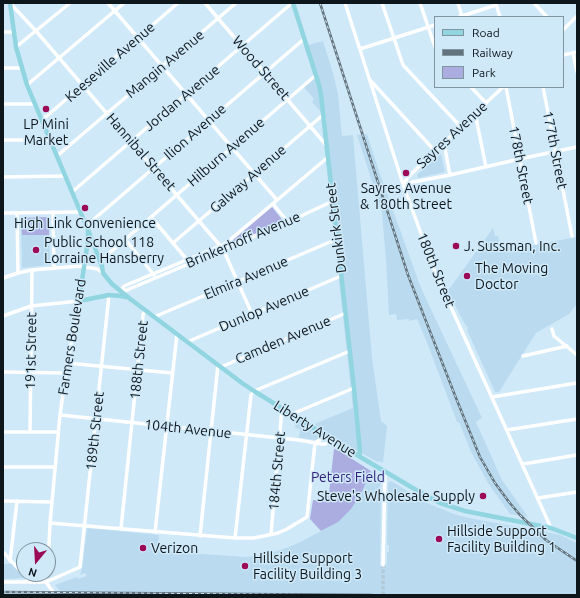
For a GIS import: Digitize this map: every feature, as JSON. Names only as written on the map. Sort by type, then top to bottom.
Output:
[{"type":"main road","name":"Farmers Boulevard","points":[[10,3],[16,47],[27,85],[87,228],[88,240],[79,300]]},
{"type":"main road","name":"Dunkirk Street","points":[[292,3],[319,85],[354,388],[360,452],[358,456]]},
{"type":"main road","name":"Liberty Avenue","points":[[87,228],[103,273],[112,284],[254,391],[358,456],[428,497],[450,507],[471,513],[551,528],[577,538]]},
{"type":"main road","points":[[79,300],[109,295],[129,298]]},
{"type":"street","name":"Hannibal Street","points":[[10,3],[60,58],[222,247],[252,314]]},
{"type":"street","points":[[16,47],[70,3]]},
{"type":"street","points":[[108,3],[278,200]]},
{"type":"street","points":[[27,85],[124,3]]},
{"type":"street","name":"Keeseville Avenue","points":[[41,120],[178,3]]},
{"type":"street","name":"Wood Street","points":[[205,3],[326,145]]},
{"type":"street","name":"Mangin Avenue","points":[[57,156],[236,3]]},
{"type":"street","name":"Jordan Avenue","points":[[72,192],[292,3]]},
{"type":"street","name":"180th Street","points":[[345,3],[403,184],[435,272],[551,528]]},
{"type":"street","points":[[382,3],[403,65],[461,127]]},
{"type":"street","points":[[420,3],[434,45]]},
{"type":"street","points":[[458,3],[461,16]]},
{"type":"street","points":[[534,3],[546,16]]},
{"type":"street","points":[[464,16],[496,4],[500,16]]},
{"type":"street","points":[[564,29],[577,16]]},
{"type":"street","points":[[360,49],[434,25]]},
{"type":"street","points":[[3,32],[14,32]]},
{"type":"street","name":"Ilion Avenue","points":[[87,228],[209,120],[304,39]]},
{"type":"street","points":[[564,55],[575,52],[577,72]]},
{"type":"street","points":[[3,68],[22,68]]},
{"type":"street","name":"Hilburn Avenue","points":[[100,261],[316,75]]},
{"type":"street","points":[[370,79],[435,151]]},
{"type":"street","points":[[472,88],[486,103]]},
{"type":"street","name":"Sayres Avenue","points":[[403,184],[409,176],[502,88]]},
{"type":"street","name":"178th Street","points":[[506,88],[536,243]]},
{"type":"street","name":"177th Street","points":[[543,88],[572,236]]},
{"type":"street","points":[[3,104],[34,104]]},
{"type":"street","points":[[475,113],[486,167]]},
{"type":"street","name":"Galway Avenue","points":[[173,243],[323,115]]},
{"type":"street","points":[[317,134],[325,136]]},
{"type":"street","points":[[3,140],[49,140]]},
{"type":"street","points":[[444,143],[450,175]]},
{"type":"street","points":[[403,184],[577,147]]},
{"type":"street","points":[[222,247],[327,158]]},
{"type":"street","points":[[3,177],[65,176]]},
{"type":"street","name":"Brinkerhoff Avenue","points":[[121,291],[127,290],[155,276],[222,247],[288,222],[333,201]]},
{"type":"street","points":[[273,204],[288,222]]},
{"type":"street","points":[[53,212],[54,268]]},
{"type":"street","points":[[3,213],[81,212]]},
{"type":"street","points":[[17,213],[18,273]]},
{"type":"street","points":[[150,217],[188,262]]},
{"type":"street","name":"Elmira Avenue","points":[[154,317],[337,239]]},
{"type":"street","points":[[124,240],[155,276]]},
{"type":"street","points":[[3,278],[32,270],[84,266]]},
{"type":"street","name":"Liberty Avenue","points":[[84,266],[103,273]]},
{"type":"street","name":"191st Street","points":[[30,432],[32,270]]},
{"type":"street","name":"Dunlop Avenue","points":[[187,342],[341,276]]},
{"type":"street","name":"189th Street","points":[[56,578],[80,568],[86,525],[109,295]]},
{"type":"street","points":[[3,316],[31,306],[79,300]]},
{"type":"street","name":"Farmers Boulevard","points":[[49,542],[60,415],[67,363],[79,300]]},
{"type":"street","name":"188th Street","points":[[121,529],[143,315],[145,310]]},
{"type":"street","name":"Camden Avenue","points":[[219,366],[346,313]]},
{"type":"street","points":[[552,329],[554,336],[577,356]]},
{"type":"street","points":[[155,532],[177,334]]},
{"type":"street","points":[[523,356],[567,346]]},
{"type":"street","points":[[235,538],[250,395],[254,391],[350,351]]},
{"type":"street","points":[[67,363],[172,373]]},
{"type":"street","points":[[200,536],[219,366]]},
{"type":"street","points":[[3,372],[66,373]]},
{"type":"street","points":[[492,397],[577,383]]},
{"type":"street","points":[[292,414],[354,388]]},
{"type":"street","name":"184th Street","points":[[271,534],[282,408]]},
{"type":"street","name":"104th Avenue","points":[[60,415],[321,444],[327,443],[329,438]]},
{"type":"street","points":[[507,430],[577,419]]},
{"type":"street","points":[[3,432],[58,432]]},
{"type":"street","points":[[50,523],[235,538],[254,538],[287,529],[307,517],[315,443],[321,439],[323,434]]},
{"type":"street","points":[[523,464],[577,455]]},
{"type":"street","points":[[3,467],[55,467]]},
{"type":"street","points":[[383,565],[385,472]]},
{"type":"street","points":[[538,498],[577,492]]},
{"type":"street","points":[[3,501],[52,502]]},
{"type":"street","points":[[10,561],[17,501]]},
{"type":"street","points":[[3,552],[16,567]]},
{"type":"street","points":[[3,582],[16,582]]},
{"type":"street","points":[[46,582],[55,595]]},
{"type":"shaded area","points":[[323,41],[338,94],[342,136],[353,135],[372,358],[381,421],[387,426],[383,463],[378,462],[354,449],[314,424],[353,408],[321,112],[312,102],[314,99],[302,85],[314,75],[304,46]]},
{"type":"shaded area","points":[[367,134],[421,288],[482,418],[476,422],[502,480],[528,517],[510,514],[488,483],[471,452],[459,422],[457,422],[417,319],[409,321],[409,319],[397,320],[396,314],[389,315],[382,213],[357,135]]},
{"type":"shaded area","points":[[441,154],[445,172],[418,178],[417,175]]},
{"type":"shaded area","name":"Public School 118 Lorraine Hansberry","points":[[49,217],[50,265],[22,268],[21,218]]},
{"type":"shaded area","points":[[493,228],[495,236],[498,236],[501,251],[577,237],[577,304],[569,314],[536,333],[499,392],[495,392],[467,330],[468,328],[447,289],[450,288]]},
{"type":"shaded area","points":[[297,421],[321,436],[316,440],[299,438],[300,429],[295,428]]},
{"type":"shaded area","points":[[371,471],[381,476],[381,485],[375,493],[381,496],[380,566],[387,564],[387,552],[389,552],[389,545],[387,545],[388,483],[391,481],[427,503],[454,514],[560,535],[577,543],[577,595],[64,595],[55,585],[77,577],[78,579],[87,576],[85,573],[80,575],[87,528],[159,535],[158,551],[246,557],[265,555],[289,547],[329,527],[351,509],[360,496]]},
{"type":"shaded area","points":[[3,564],[12,564],[16,568],[16,578],[3,579]]},
{"type":"green space","points":[[272,207],[284,222],[226,246]]},
{"type":"green space","points":[[49,217],[49,235],[22,235],[21,218]]},
{"type":"green space","name":"Peters Field","points":[[334,449],[371,471],[360,496],[351,509],[338,522],[321,531],[310,519],[313,500],[328,502]]},
{"type":"tunnel","points":[[383,565],[383,595]]},
{"type":"railway","points":[[320,3],[408,275],[480,457],[495,483],[520,515],[546,540],[577,561]]},
{"type":"railway","points":[[3,592],[372,595]]},
{"type":"place","name":"LP Mini Market","points":[[46,109]]},
{"type":"place","name":"Sayres Avenue & 180th Street","points":[[406,173]]},
{"type":"place","name":"High Link Convenience","points":[[85,208]]},
{"type":"place","name":"J. Sussman, Inc.","points":[[456,246]]},
{"type":"place","name":"Public School 118 Lorraine Hansberry","points":[[36,250]]},
{"type":"place","name":"The Moving Doctor","points":[[467,276]]},
{"type":"place","name":"Steve's Wholesale Supply","points":[[483,496]]},
{"type":"place","name":"Hillside Support Facility Building 1","points":[[439,539]]},
{"type":"place","name":"Verizon","points":[[143,548]]},
{"type":"place","name":"Hillside Support Facility Building 3","points":[[245,566]]}]
